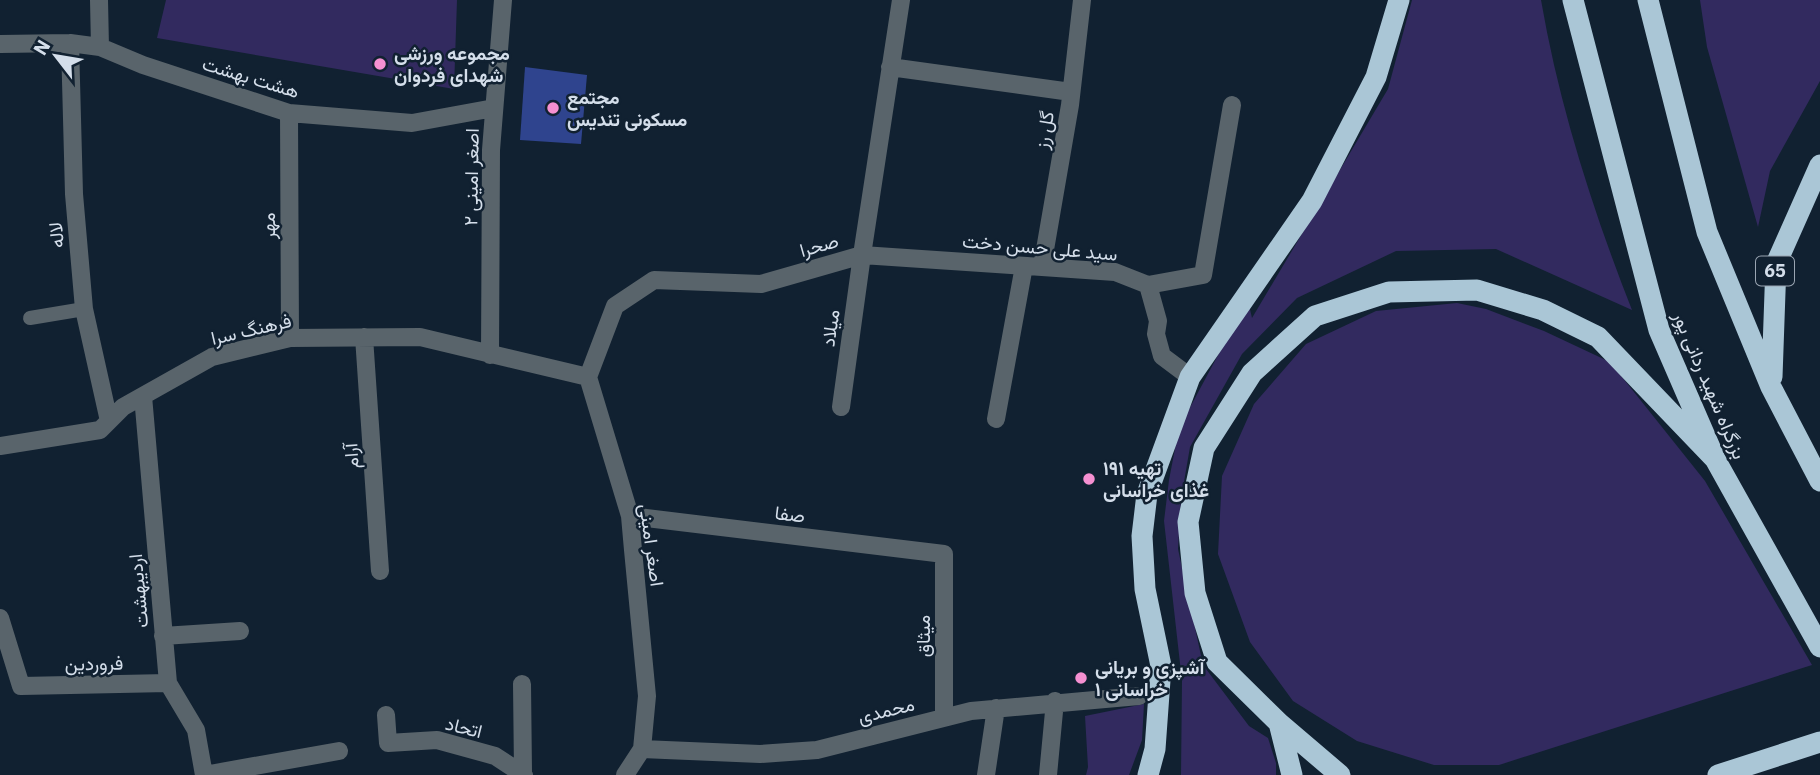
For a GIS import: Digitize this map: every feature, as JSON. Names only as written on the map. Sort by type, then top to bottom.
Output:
[{"type":"highway","points":[[1148,775],[1155,749],[1161,666],[1145,589],[1142,536],[1147,494],[1190,377],[1312,201],[1376,78],[1399,0]]},
{"type":"highway","name":"بزرگراه شهید ردانی پور","points":[[1573,0],[1658,330],[1715,459],[1820,647]]},
{"type":"highway","points":[[1648,0],[1707,232],[1772,387]]},
{"type":"highway","name":"65","points":[[1820,165],[1776,264],[1772,387],[1820,481]]},
{"type":"highway","points":[[1339,775],[1279,723],[1217,662],[1195,593],[1188,522],[1204,448],[1252,373],[1315,316],[1389,292],[1477,290],[1543,310],[1598,337],[1715,459]]},
{"type":"highway","points":[[1279,723],[1292,775]]},
{"type":"highway","points":[[1718,775],[1820,743]]},
{"type":"highway","points":[[1155,749],[1162,775]]},
{"type":"street","points":[[99,0],[100,47]]},
{"type":"street","name":"۲ اصغر امینی","points":[[490,355],[491,150],[503,0]]},
{"type":"street","name":"صحرا","points":[[587,377],[615,306],[654,280],[761,284],[862,255],[901,0]]},
{"type":"street","name":"گل رز","points":[[1042,267],[1071,92],[1082,0]]},
{"type":"street","name":"هشت بهشت","points":[[0,44],[71,43],[100,47],[143,65],[289,113],[412,123],[494,108]]},
{"type":"street","name":"لاله","points":[[71,43],[74,194],[84,309],[109,421]]},
{"type":"street","points":[[890,67],[1071,92]]},
{"type":"street","points":[[1190,377],[1162,356],[1157,334],[1158,321],[1148,285],[1203,275],[1232,105]]},
{"type":"street","name":"مهر","points":[[289,113],[290,338]]},
{"type":"street","name":"سید علی حسن دخت","points":[[862,255],[1115,272],[1148,285]]},
{"type":"street","name":"میلاد","points":[[841,407],[862,255]]},
{"type":"street","points":[[996,419],[1024,266]]},
{"type":"street","name":"آرام","points":[[363,337],[380,572]]},
{"type":"street","name":"فرهنگ سرا","points":[[0,446],[100,430],[123,407],[212,357],[290,338],[421,337],[490,355]]},
{"type":"street","points":[[490,355],[587,377]]},
{"type":"street","name":"اصغر امینی","points":[[587,377],[630,516],[647,696],[642,749],[625,775]]},
{"type":"street","name":"اردیبهشت","points":[[143,396],[167,683],[195,730],[204,775]]},
{"type":"street","name":"صفا","points":[[630,516],[944,554]]},
{"type":"street","name":"میثاق","points":[[944,554],[944,717]]},
{"type":"street","name":"فروردین","points":[[0,618],[20,686],[167,683]]},
{"type":"street","points":[[163,636],[240,631]]},
{"type":"street","points":[[522,684],[524,774]]},
{"type":"street","name":"محمدی","points":[[642,749],[761,754],[817,750],[944,717],[996,708],[1139,696]]},
{"type":"street","points":[[1048,775],[1055,701]]},
{"type":"street","points":[[986,775],[996,708]]},
{"type":"street","name":"اتحاد","points":[[386,715],[388,743],[437,740],[495,756],[524,774]]},
{"type":"street","points":[[204,775],[339,751]]},
{"type":"lane","points":[[30,318],[84,309]]},
{"type":"shaded area","name":"مجموعه ورزشی شهدای فردوان","points":[[166,0],[457,0],[454,89],[157,38]]},
{"type":"shaded area","points":[[1412,0],[1541,0],[1567,118],[1604,235],[1632,310],[1496,249],[1396,251],[1297,298],[1242,354],[1190,447],[1181,499],[1178,549],[1203,665],[1249,726],[1268,738],[1276,763],[1276,775],[1181,775],[1182,681],[1164,521],[1179,428],[1225,342],[1249,305],[1252,318],[1388,89]]},
{"type":"shaded area","points":[[1700,0],[1820,0],[1820,81],[1770,171],[1758,227],[1707,47]]},
{"type":"shaded area","points":[[1457,303],[1486,309],[1544,331],[1610,362],[1705,481],[1812,665],[1499,765],[1434,765],[1357,741],[1293,701],[1250,642],[1218,554],[1222,476],[1254,404],[1306,344],[1376,311]]},
{"type":"shaded area","points":[[1144,704],[1142,740],[1129,775],[1086,775],[1088,767],[1085,716]]},
{"type":"building","name":"مجتمع مسکونی تندیس","points":[[525,67],[587,75],[581,144],[520,140]]},
{"type":"place","name":"مجموعه ورزشی شهدای فردوان","points":[[380,64]]},
{"type":"place","name":"مجتمع مسکونی تندیس","points":[[553,108]]},
{"type":"place","name":"۱۹۱ تهیه غذای خراسانی","points":[[1089,479]]},
{"type":"place","name":"آشپزی و بریانی خراسانی ۱","points":[[1081,678]]}]
